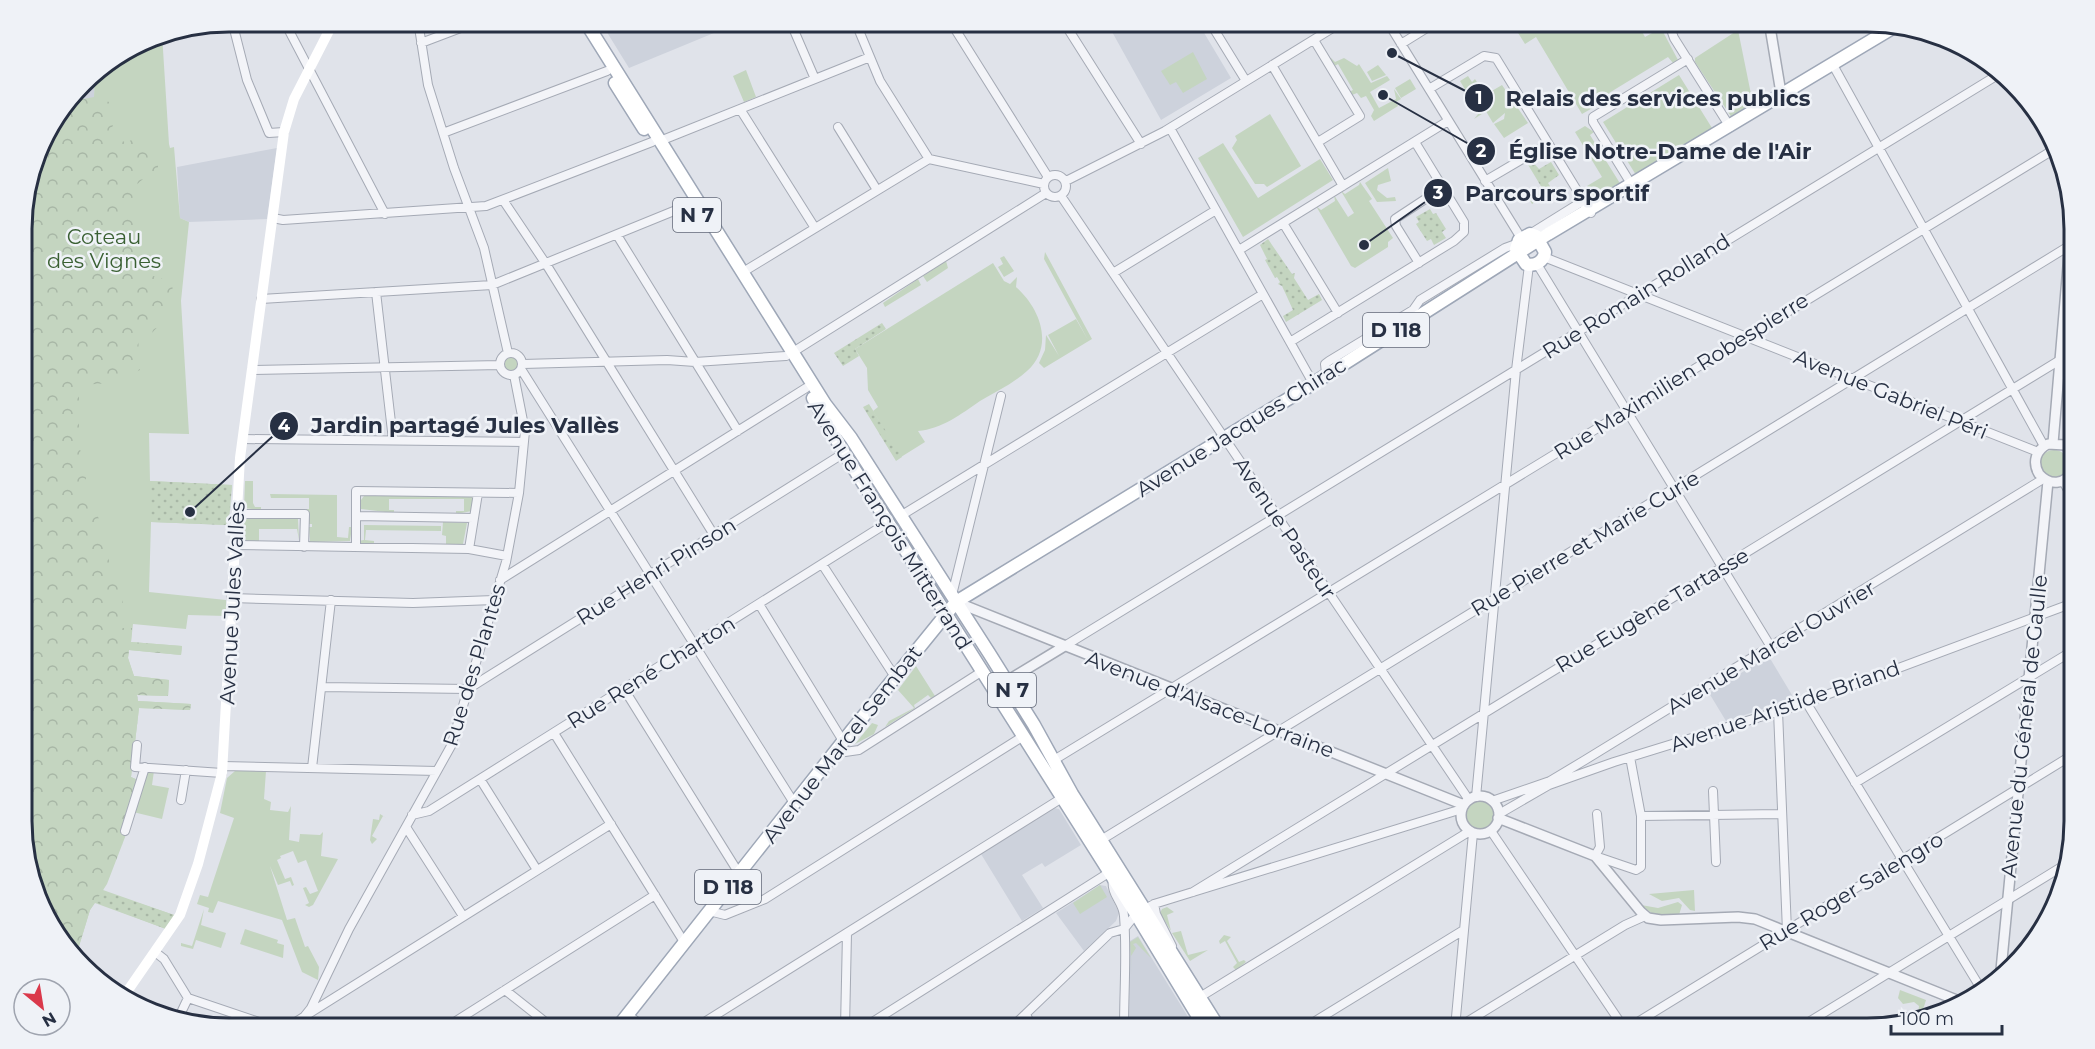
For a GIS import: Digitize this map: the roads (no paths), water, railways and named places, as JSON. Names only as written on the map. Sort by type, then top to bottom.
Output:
[{"type":"main road","name":"Avenue Jules Vallès","points":[[128,990],[178,919],[186,901],[223,769],[231,598],[243,439],[284,132],[294,99],[328,32]]},
{"type":"main road","name":"Avenue François Mitterrand","points":[[583,32],[742,272],[844,453],[1022,737],[1111,874],[1143,911],[1199,1017]]},
{"type":"main road","name":"Avenue François Mitterrand","points":[[591,32],[691,204],[789,354],[902,515],[1006,681],[1101,840]]},
{"type":"main road","name":"D 118","points":[[1632,187],[1833,65],[1882,32]]},
{"type":"main road","name":"Avenue Jacques Chirac","points":[[954,599],[1224,438],[1482,277],[1530,250],[1588,209],[1632,187]]},
{"type":"main road","name":"Avenue Marcel Sembat","points":[[624,1018],[945,615],[954,599]]},
{"type":"main road","name":"N 7","points":[[1101,840],[1143,911],[1213,1017]]},
{"type":"street","points":[[234,32],[247,80],[269,133],[284,132]]},
{"type":"street","points":[[290,32],[385,214]]},
{"type":"street","points":[[420,32],[428,85],[484,248],[508,353]]},
{"type":"street","points":[[422,43],[450,32]]},
{"type":"street","points":[[795,32],[815,79]]},
{"type":"street","points":[[860,32],[880,81],[929,159]]},
{"type":"street","points":[[957,32],[1046,180],[1046,193]]},
{"type":"street","points":[[1070,32],[1141,144]]},
{"type":"street","points":[[1216,32],[1246,81]]},
{"type":"street","points":[[1066,181],[1170,128],[1327,32]]},
{"type":"street","points":[[1394,32],[1530,250],[1771,647]]},
{"type":"street","points":[[1401,44],[1420,32]]},
{"type":"street","points":[[1672,32],[1730,128]]},
{"type":"street","points":[[1771,32],[1780,87],[1784,94]]},
{"type":"street","points":[[1314,40],[1360,116],[1318,142]]},
{"type":"street","points":[[1429,89],[1484,56],[1493,56],[1588,209]]},
{"type":"street","points":[[273,218],[283,220],[486,206],[656,142],[870,57]]},
{"type":"street","points":[[1632,187],[1593,122],[1593,117],[1688,59]]},
{"type":"street","points":[[1272,65],[1343,186]]},
{"type":"street","points":[[1833,65],[2045,447]]},
{"type":"street","points":[[443,133],[607,71]]},
{"type":"street","name":"Rue Romain Rolland","points":[[1063,647],[1993,78]]},
{"type":"street","points":[[740,109],[815,228]]},
{"type":"street","points":[[1239,250],[1448,121]]},
{"type":"street","points":[[838,128],[877,190]]},
{"type":"street","points":[[1170,128],[1313,383]]},
{"type":"street","points":[[1290,342],[1454,242],[1464,232],[1464,222],[1415,142]]},
{"type":"street","points":[[1485,181],[1548,144]]},
{"type":"street","name":"Rue Maximilien Robespierre","points":[[1054,760],[2048,153]]},
{"type":"street","points":[[742,272],[929,159],[1046,180],[1058,175],[1066,181]]},
{"type":"street","points":[[1046,193],[1053,197],[1061,196],[1066,188],[1066,181]]},
{"type":"street","points":[[1419,263],[1396,226],[1395,219],[1443,188]]},
{"type":"street","points":[[795,803],[522,366],[518,355],[508,353],[502,357],[500,364],[504,373],[514,375],[522,366],[607,361],[695,362],[789,354],[1046,193]]},
{"type":"street","name":"Avenue Pasteur","points":[[1061,196],[1432,745],[1468,803]]},
{"type":"street","points":[[503,200],[546,264],[714,535]]},
{"type":"street","points":[[261,299],[492,285],[691,204]]},
{"type":"street","points":[[1113,273],[1216,210]]},
{"type":"street","points":[[1283,223],[1338,313]]},
{"type":"street","points":[[616,235],[738,431]]},
{"type":"street","points":[[1326,373],[1325,364],[1329,361],[1413,310],[1420,300],[1505,248],[1530,250]]},
{"type":"street","name":"Rue Pierre et Marie Curie","points":[[1101,840],[2064,249]]},
{"type":"street","points":[[1457,1017],[1472,832],[1461,819],[1468,803],[1484,713],[1516,370],[1530,250]]},
{"type":"street","name":"Avenue Gabriel Péri","points":[[1530,250],[1963,421],[2045,447]]},
{"type":"street","points":[[376,292],[393,440]]},
{"type":"street","points":[[902,515],[1263,294]]},
{"type":"street","points":[[2045,447],[2058,361],[2064,298]]},
{"type":"street","name":"Rue Eugène Tartasse","points":[[1193,892],[2064,357]]},
{"type":"street","points":[[252,370],[500,364]]},
{"type":"street","name":"Rue des Plantes","points":[[303,1018],[349,929],[451,746],[507,556],[519,493],[524,426],[514,375]]},
{"type":"street","points":[[500,580],[806,388]]},
{"type":"street","points":[[954,599],[1001,396]]},
{"type":"street","points":[[243,439],[524,442]]},
{"type":"street","points":[[2045,447],[2064,445]]},
{"type":"street","name":"Avenue du Général de Gaulle","points":[[2002,963],[2045,480],[2036,469],[2045,447]]},
{"type":"street","name":"Rue Henri Pinson","points":[[468,689],[844,453]]},
{"type":"street","points":[[2045,480],[2063,481]]},
{"type":"street","name":"Avenue Marcel Ouvrier","points":[[1492,801],[1550,781],[2045,480]]},
{"type":"street","points":[[356,547],[356,491],[519,493]]},
{"type":"street","points":[[468,549],[478,493]]},
{"type":"street","points":[[237,514],[304,514],[304,547]]},
{"type":"street","points":[[356,516],[474,518]]},
{"type":"street","name":"Rue René Charton","points":[[412,815],[429,811],[887,523]]},
{"type":"street","points":[[235,545],[468,549],[507,556]]},
{"type":"street","points":[[822,564],[895,677]]},
{"type":"street","points":[[231,598],[446,603],[494,600]]},
{"type":"street","name":"Avenue d'Alsace-Lorraine","points":[[954,599],[1063,647],[1468,803]]},
{"type":"street","points":[[312,768],[331,600]]},
{"type":"street","points":[[759,604],[845,752],[858,750],[981,672]]},
{"type":"street","name":"Avenue Aristide Briand","points":[[1498,816],[1549,785],[1806,702],[2064,606]]},
{"type":"street","points":[[1006,681],[1063,647]]},
{"type":"street","points":[[1855,783],[2064,656]]},
{"type":"street","points":[[322,687],[468,689]]},
{"type":"street","points":[[624,688],[735,867],[741,871]]},
{"type":"street","points":[[1806,702],[1977,983]]},
{"type":"street","points":[[1778,711],[1787,931]]},
{"type":"street","points":[[554,733],[684,942]]},
{"type":"street","points":[[709,911],[725,915],[765,899],[1022,737]]},
{"type":"street","points":[[137,745],[135,767],[186,770],[261,767],[437,771]]},
{"type":"street","points":[[1022,1018],[1110,933],[1126,927],[1143,911],[1193,892],[1468,803],[1492,801],[1498,816],[1595,856],[1636,870],[1641,867],[1641,816],[1630,757]]},
{"type":"street","points":[[1585,760],[1599,767]]},
{"type":"street","name":"Rue Roger Salengro","points":[[1644,1017],[2064,760]]},
{"type":"street","points":[[125,831],[145,767]]},
{"type":"street","points":[[181,800],[186,770]]},
{"type":"street","points":[[480,779],[537,870]]},
{"type":"street","points":[[1713,791],[1716,862]]},
{"type":"street","points":[[711,1018],[1062,798]]},
{"type":"street","points":[[1595,856],[1600,847],[1597,814]]},
{"type":"street","points":[[1641,816],[1714,817],[1782,814]]},
{"type":"street","points":[[1491,831],[1498,816]]},
{"type":"street","points":[[301,1018],[611,824]]},
{"type":"street","points":[[406,826],[463,916]]},
{"type":"street","points":[[1200,997],[1472,832],[1491,831]]},
{"type":"street","points":[[1491,831],[1618,1017]]},
{"type":"street","points":[[1595,856],[1645,916],[1661,920],[1747,917],[1952,998]]},
{"type":"street","points":[[1232,868],[1234,879]]},
{"type":"street","points":[[1817,1017],[2057,870]]},
{"type":"street","points":[[879,1018],[1111,874]]},
{"type":"street","points":[[461,1018],[655,895]]},
{"type":"street","points":[[1474,1017],[1645,916]]},
{"type":"street","points":[[1124,1017],[1126,927]]},
{"type":"street","points":[[1321,1017],[1462,931]]},
{"type":"street","points":[[846,933],[846,1018]]},
{"type":"street","points":[[155,952],[164,959],[188,998],[247,1018]]},
{"type":"street","points":[[506,990],[540,1018]]},
{"type":"street","points":[[182,1012],[188,998]]},
{"type":"street","points":[[627,1014],[632,1018]]},
{"type":"place","name":"Relais des services publics","points":[[1392,53]]},
{"type":"place","name":"Église Notre-Dame de l'Air","points":[[1383,95]]},
{"type":"place","name":"Parcours sportif","points":[[1364,245]]},
{"type":"place","name":"Jardin partagé Jules Vallès","points":[[190,512]]},
{"type":"park label","name":"Coteau des Vignes","points":[[104,248]]}]
